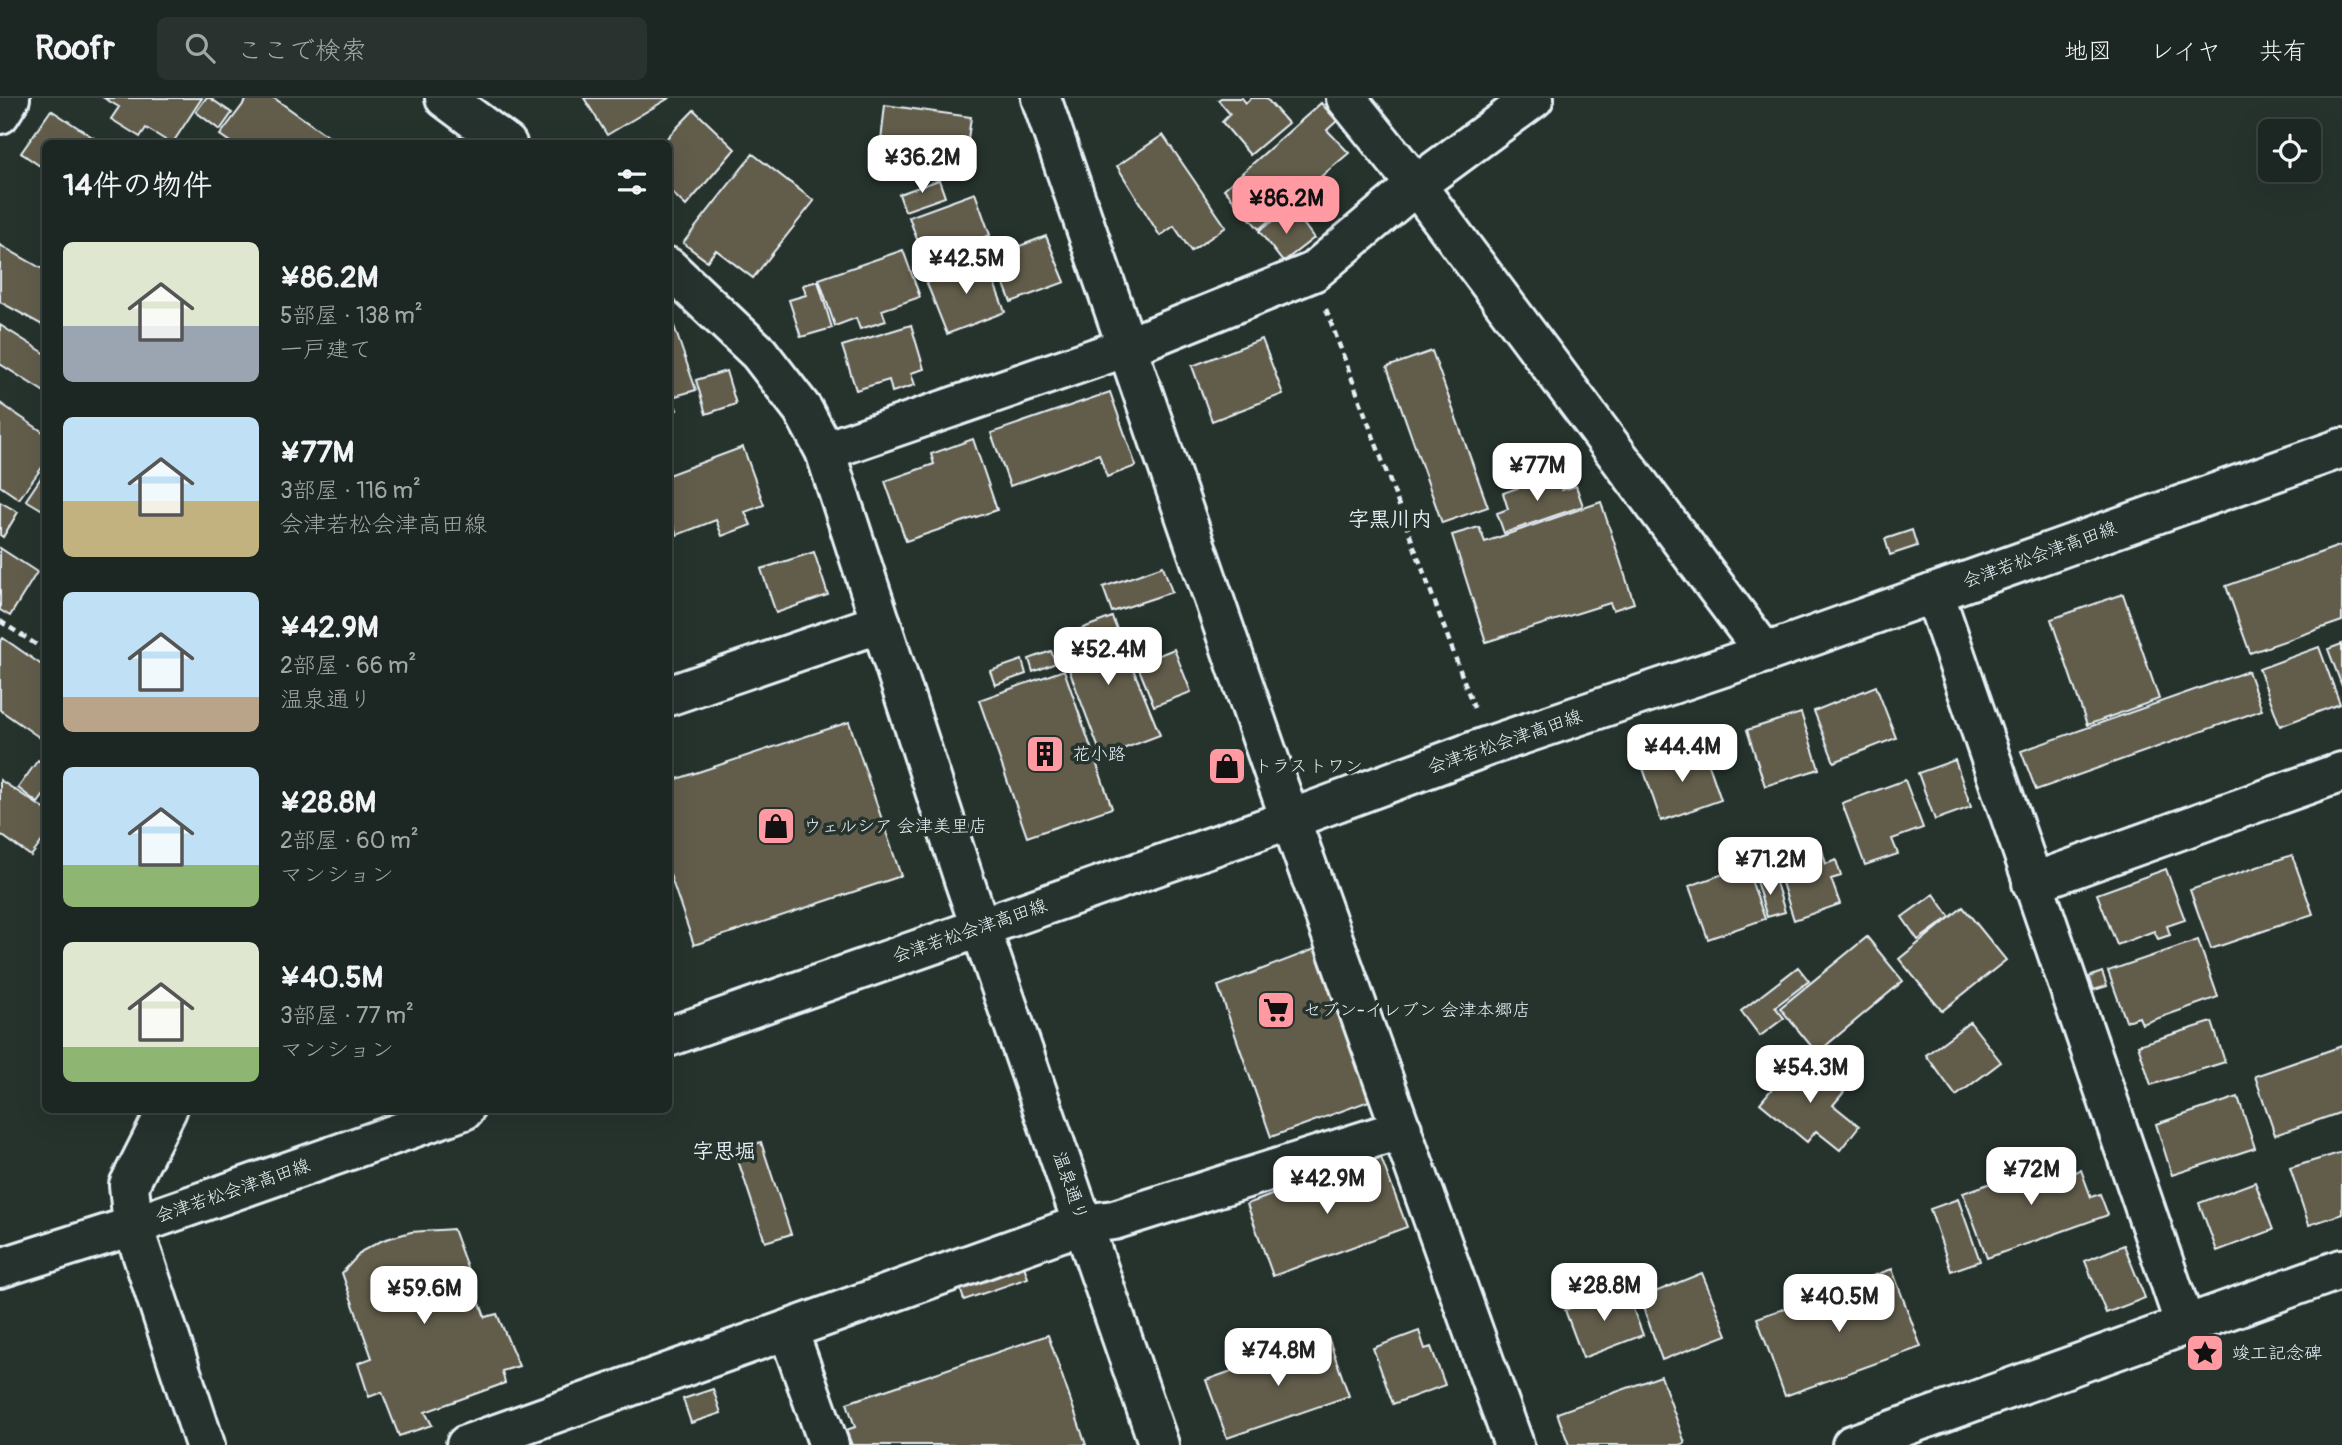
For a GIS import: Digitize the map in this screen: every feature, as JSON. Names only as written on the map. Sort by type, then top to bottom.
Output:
[{"type":"street","points":[[0,114],[10,98]]},
{"type":"street","points":[[1041,98],[1291,819],[1514,1445]]},
{"type":"street","points":[[1346,98],[1416,186],[1765,653]]},
{"type":"street","points":[[825,452],[1127,347],[1313,272],[1416,186],[1534,98]]},
{"type":"street","points":[[452,100],[502,140]]},
{"type":"street","name":"温泉通り","points":[[672,271],[759,353],[803,410],[825,452],[981,927],[1159,1445]]},
{"type":"street","name":"会津若松会津高田線","points":[[672,1036],[1291,819],[1488,746],[1765,653],[2342,448]]},
{"type":"street","points":[[1934,593],[2185,1325]]},
{"type":"street","points":[[672,695],[881,623]]},
{"type":"street","points":[[2032,883],[2342,772]]},
{"type":"street","points":[[165,1113],[129,1185],[133,1226],[205,1445]]},
{"type":"street","name":"会津若松会津高田線","points":[[0,1268],[133,1226],[455,1113]]},
{"type":"street","points":[[466,1445],[515,1437],[788,1330],[1083,1224],[1114,1220],[1402,1129]]},
{"type":"street","points":[[1852,1445],[2342,1269]]},
{"type":"street","points":[[788,1330],[829,1445]]},
{"type":"path","points":[[1313,272],[1488,746]]},
{"type":"path","points":[[0,621],[42,648]]},
{"type":"building","points":[[104,98],[202,98],[175,140],[166,140],[146,128],[140,137],[111,119],[119,107]]},
{"type":"building","points":[[206,98],[232,113],[220,130],[196,112]]},
{"type":"building","points":[[248,98],[274,98],[333,140],[227,140],[220,135]]},
{"type":"building","points":[[584,98],[669,98],[607,135]]},
{"type":"building","points":[[1242,98],[1246,103],[1251,98],[1266,98],[1288,123],[1250,155],[1222,122],[1230,114],[1218,100]]},
{"type":"building","points":[[1321,103],[1337,121],[1327,130],[1349,153],[1259,229],[1224,189]]},
{"type":"building","points":[[885,105],[971,117],[964,170],[879,159]]},
{"type":"building","points":[[51,110],[97,140],[42,140],[42,167],[21,153]]},
{"type":"building","points":[[694,110],[735,149],[686,206],[672,193],[672,140],[665,140]]},
{"type":"building","points":[[1163,135],[1226,227],[1191,251],[1174,226],[1160,236],[1117,166]]},
{"type":"building","points":[[753,154],[814,201],[753,278],[716,250],[707,261],[683,243]]},
{"type":"building","points":[[939,180],[945,197],[905,211],[899,194]]},
{"type":"building","points":[[975,193],[990,235],[924,259],[909,217]]},
{"type":"building","points":[[1283,213],[1289,220],[1297,215],[1314,238],[1283,262],[1259,231]]},
{"type":"building","points":[[1046,236],[1065,282],[1011,302],[993,256]]},
{"type":"building","points":[[0,245],[42,269],[42,325],[0,302]]},
{"type":"building","points":[[903,250],[920,297],[882,310],[886,321],[860,329],[856,318],[835,326],[819,279]]},
{"type":"building","points":[[985,259],[1005,312],[947,334],[926,281]]},
{"type":"building","points":[[818,281],[832,328],[801,337],[789,300],[806,295],[803,285]]},
{"type":"building","points":[[0,325],[42,351],[42,390],[0,364]]},
{"type":"building","points":[[911,325],[924,369],[911,373],[915,385],[892,392],[889,380],[856,390],[842,346]]},
{"type":"building","points":[[674,326],[696,390],[672,397]]},
{"type":"building","points":[[1262,339],[1283,394],[1212,421],[1192,366]]},
{"type":"building","points":[[1432,351],[1488,507],[1442,523],[1387,367]]},
{"type":"building","points":[[726,371],[736,404],[706,414],[696,380]]},
{"type":"building","points":[[1110,392],[1136,466],[1107,477],[1099,454],[1010,486],[991,433]]},
{"type":"building","points":[[672,397],[677,410],[672,412]]},
{"type":"building","points":[[0,403],[42,431],[42,467],[19,499],[0,486]]},
{"type":"building","points":[[973,439],[997,510],[906,541],[885,481],[934,464],[931,454]]},
{"type":"building","points":[[743,447],[764,505],[745,512],[751,525],[722,536],[716,520],[677,535],[672,522],[672,474]]},
{"type":"building","points":[[1556,474],[1562,490],[1576,486],[1583,506],[1504,533],[1497,513],[1508,509],[1503,493]]},
{"type":"building","points":[[42,476],[42,510],[26,500]]},
{"type":"building","points":[[0,502],[18,512],[3,537],[0,535]]},
{"type":"building","points":[[1601,502],[1634,603],[1613,610],[1610,603],[1486,642],[1452,535],[1479,527],[1485,542]]},
{"type":"building","points":[[1912,530],[1917,546],[1890,555],[1885,539]]},
{"type":"building","points":[[2342,545],[2342,621],[2250,653],[2226,586]]},
{"type":"building","points":[[0,548],[37,572],[10,616],[0,610]]},
{"type":"building","points":[[814,552],[828,595],[776,613],[761,569]]},
{"type":"building","points":[[1163,566],[1172,592],[1112,612],[1103,587]]},
{"type":"building","points":[[2123,594],[2159,699],[2087,725],[2051,619]]},
{"type":"building","points":[[1112,617],[1160,735],[1102,757],[1057,638]]},
{"type":"building","points":[[3,638],[42,665],[42,739],[0,710],[0,642]]},
{"type":"building","points":[[2342,644],[2342,686],[2328,649]]},
{"type":"building","points":[[2319,647],[2340,704],[2280,726],[2259,669]]},
{"type":"building","points":[[1174,649],[1191,692],[1154,706],[1137,664]]},
{"type":"building","points":[[1051,651],[1056,663],[1033,672],[1029,659]]},
{"type":"building","points":[[1022,660],[1026,674],[995,685],[990,671]]},
{"type":"building","name":"花小路","points":[[1064,670],[1112,808],[1027,837],[979,700]]},
{"type":"building","points":[[2248,671],[2262,710],[2036,790],[2021,751]]},
{"type":"building","points":[[1876,686],[1896,738],[1834,762],[1814,711]]},
{"type":"building","points":[[1801,713],[1819,769],[1765,786],[1747,730]]},
{"type":"building","name":"ウェルシア 会津美里店","points":[[849,722],[901,876],[694,945],[672,881],[672,781]]},
{"type":"building","points":[[1703,747],[1721,800],[1661,821],[1643,768]]},
{"type":"building","points":[[38,760],[42,762],[42,798],[38,803],[18,788]]},
{"type":"building","points":[[1955,760],[1971,807],[1935,820],[1918,773]]},
{"type":"building","points":[[0,780],[42,807],[42,841],[31,856],[0,834]]},
{"type":"building","points":[[1905,780],[1923,828],[1892,839],[1898,854],[1865,865],[1842,803]]},
{"type":"building","points":[[1821,846],[1826,864],[1836,860],[1841,876],[1831,879],[1840,904],[1794,920],[1775,861]]},
{"type":"building","points":[[2292,855],[2313,914],[2211,949],[2190,890]]},
{"type":"building","points":[[1746,866],[1765,919],[1708,939],[1689,886]]},
{"type":"building","points":[[2166,869],[2185,920],[2167,926],[2170,935],[2158,939],[2154,931],[2117,945],[2097,894]]},
{"type":"building","points":[[1774,876],[1785,912],[1767,917],[1756,881]]},
{"type":"building","points":[[1934,894],[1950,917],[1918,940],[1902,917]]},
{"type":"building","points":[[1963,907],[2006,960],[1942,1011],[1899,959]]},
{"type":"building","points":[[1867,937],[1903,981],[1817,1053],[1780,1008]]},
{"type":"building","points":[[2198,940],[2218,997],[2142,1024],[2139,1017],[2126,1021],[2108,971]]},
{"type":"building","points":[[1315,949],[1369,1101],[1271,1137],[1218,986]]},
{"type":"building","points":[[1798,967],[1809,981],[1775,1007],[1784,1018],[1760,1036],[1741,1011]]},
{"type":"building","points":[[2102,972],[2107,986],[2094,990],[2089,977]]},
{"type":"building","points":[[1970,1022],[2001,1062],[1956,1096],[1926,1055]]},
{"type":"building","points":[[2212,1022],[2225,1062],[2151,1085],[2138,1045]]},
{"type":"building","points":[[2342,1046],[2342,1112],[2275,1135],[2255,1076]]},
{"type":"building","points":[[1800,1055],[1844,1092],[1833,1105],[1859,1126],[1840,1150],[1816,1131],[1807,1142],[1760,1103]]},
{"type":"building","points":[[2238,1097],[2255,1148],[2172,1175],[2156,1124]]},
{"type":"building","points":[[761,1142],[791,1234],[765,1242],[735,1151]]},
{"type":"building","points":[[2342,1152],[2342,1214],[2309,1225],[2290,1168]]},
{"type":"building","points":[[1380,1155],[1407,1227],[1273,1276],[1247,1204]]},
{"type":"building","points":[[2058,1159],[2064,1176],[2081,1170],[2091,1197],[2100,1194],[2108,1215],[1987,1258],[1963,1193]]},
{"type":"building","points":[[2255,1182],[2273,1230],[2217,1251],[2199,1203]]},
{"type":"building","points":[[1958,1199],[1980,1261],[1951,1271],[1930,1209]]},
{"type":"building","points":[[453,1229],[485,1317],[497,1314],[519,1366],[502,1371],[505,1383],[425,1412],[432,1425],[399,1436],[382,1392],[369,1397],[358,1363],[372,1358],[342,1273],[362,1251],[383,1240],[411,1232]]},
{"type":"building","points":[[2124,1245],[2145,1298],[2106,1313],[2085,1261]]},
{"type":"building","points":[[1022,1260],[1028,1278],[964,1300],[958,1282]]},
{"type":"building","points":[[1892,1269],[1921,1347],[1785,1396],[1757,1318],[1802,1302],[1806,1312],[1859,1293],[1855,1282]]},
{"type":"building","points":[[1702,1273],[1727,1335],[1662,1360],[1640,1298]]},
{"type":"building","points":[[1625,1288],[1643,1335],[1583,1358],[1565,1310]]},
{"type":"building","points":[[1419,1331],[1425,1349],[1431,1347],[1445,1385],[1393,1404],[1373,1348]]},
{"type":"building","points":[[1048,1335],[1086,1445],[852,1445],[846,1430],[855,1427],[847,1403]]},
{"type":"building","points":[[1328,1337],[1349,1396],[1227,1438],[1206,1380]]},
{"type":"building","points":[[1661,1376],[1685,1443],[1569,1445],[1557,1413]]},
{"type":"building","points":[[713,1389],[721,1413],[691,1423],[683,1399]]},
{"type":"place","name":"花小路","points":[[1045,754]]},
{"type":"place","name":"トラストワン","points":[[1227,766]]},
{"type":"place","name":"ウェルシア 会津美里店","points":[[776,826]]},
{"type":"place","name":"セブン-イレブン 会津本郷店","points":[[1276,1010]]},
{"type":"place","name":"竣工記念碑","points":[[2205,1353]]},
{"type":"district","name":"字黒川内","points":[[1390,519]]},
{"type":"district","name":"字思堀","points":[[724,1151]]}]
